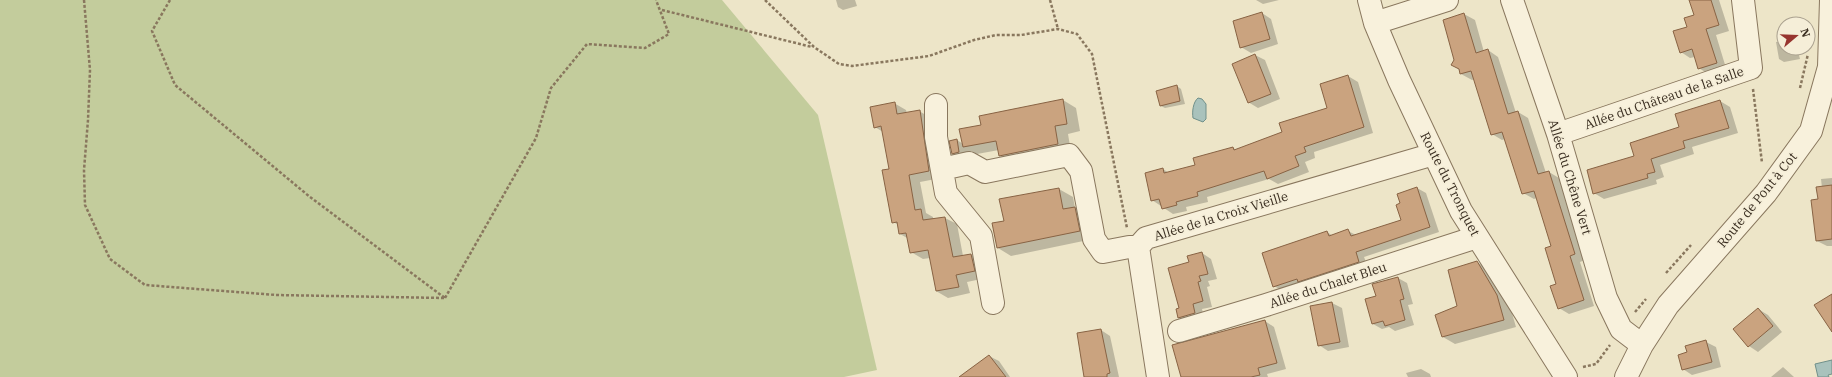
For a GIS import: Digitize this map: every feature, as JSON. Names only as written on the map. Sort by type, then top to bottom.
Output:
[{"type":"street","name":"Route du Tronquet","points":[[1369,0],[1375,23],[1399,80],[1449,188],[1477,237],[1565,376]]},
{"type":"street","points":[[1375,23],[1447,0]]},
{"type":"street","name":"Allée du Chêne Vert","points":[[1512,0],[1558,134],[1606,298],[1621,329],[1642,345]]},
{"type":"street","name":"Allée du Château de la Salle","points":[[1558,134],[1751,68],[1743,0]]},
{"type":"street","name":"Route de Pont à Cot","points":[[1626,377],[1642,345],[1668,305],[1766,193],[1811,131],[1829,67],[1832,0]]},
{"type":"street","points":[[936,105],[936,138],[946,192],[981,236],[993,303]]},
{"type":"street","name":"Allée de la Croix Vieille","points":[[1158,377],[1133,247],[1146,238],[1434,154]]},
{"type":"street","points":[[942,169],[969,163],[985,172],[1069,155],[1081,170],[1094,240],[1103,252],[1133,247]]},
{"type":"street","name":"Allée du Chalet Bleu","points":[[1179,331],[1266,306],[1477,237]]},
{"type":"path","points":[[84,0],[90,70],[84,170],[85,205],[110,259],[144,285],[276,295],[445,298]]},
{"type":"path","points":[[170,0],[152,30],[174,85],[310,197],[445,298]]},
{"type":"path","points":[[445,298],[536,138],[551,88],[587,44],[645,48],[668,34],[661,10],[656,0]]},
{"type":"path","points":[[765,0],[814,47],[839,64],[852,66],[929,56],[974,40],[996,35],[1021,35],[1058,29],[1077,34],[1092,54],[1126,224],[1133,247]]},
{"type":"path","points":[[1050,0],[1058,29]]},
{"type":"path","points":[[661,10],[814,47]]},
{"type":"path","points":[[1800,89],[1807,56]]},
{"type":"path","points":[[1751,68],[1766,193]]},
{"type":"path","points":[[1762,164],[1766,157]]},
{"type":"path","points":[[1666,274],[1696,240]]},
{"type":"path","points":[[1565,376],[1580,368],[1596,364],[1621,329],[1651,292]]},
{"type":"green space","points":[[0,0],[722,0],[818,115],[877,370],[844,377],[0,377]]},
{"type":"water","points":[[1198,98],[1202,99],[1206,104],[1206,119],[1203,122],[1193,118],[1193,107]]},
{"type":"water","points":[[1832,360],[1832,374],[1828,375],[1829,377],[1818,377],[1815,364]]},
{"type":"building","points":[[1689,0],[1711,0],[1719,25],[1706,29],[1717,63],[1698,69],[1692,49],[1680,53],[1673,31],[1687,27],[1684,18],[1694,15]]},
{"type":"building","points":[[1262,12],[1270,39],[1240,48],[1233,21]]},
{"type":"building","points":[[1464,13],[1476,53],[1488,49],[1508,114],[1518,111],[1538,174],[1549,171],[1575,254],[1570,256],[1584,300],[1558,309],[1550,286],[1556,284],[1545,248],[1551,246],[1534,191],[1522,194],[1502,132],[1491,135],[1471,71],[1460,74],[1459,69],[1451,65],[1454,60],[1443,20]]},
{"type":"building","points":[[1255,54],[1271,94],[1248,103],[1232,64]]},
{"type":"building","points":[[1348,75],[1364,127],[1304,147],[1306,152],[1295,156],[1299,166],[1267,179],[1264,171],[1197,192],[1198,196],[1176,202],[1177,205],[1162,209],[1159,199],[1151,201],[1145,173],[1163,168],[1164,173],[1195,165],[1193,158],[1233,147],[1234,150],[1282,132],[1279,123],[1327,108],[1320,84]]},
{"type":"building","points":[[1177,85],[1180,101],[1160,106],[1156,91]]},
{"type":"building","points":[[1063,99],[1067,124],[1055,126],[1058,144],[999,156],[996,141],[963,147],[959,129],[981,125],[979,116]]},
{"type":"building","points":[[1720,100],[1729,128],[1683,141],[1685,148],[1651,159],[1655,172],[1647,174],[1648,178],[1593,194],[1587,170],[1634,156],[1630,143],[1679,127],[1675,114]]},
{"type":"building","points":[[895,102],[897,114],[920,110],[929,171],[909,175],[915,210],[921,209],[923,220],[945,217],[953,257],[971,254],[975,271],[956,275],[959,287],[936,291],[928,250],[910,253],[906,233],[899,234],[897,222],[892,223],[882,170],[889,169],[881,126],[874,128],[870,107]]},
{"type":"building","points":[[957,139],[959,152],[952,154],[949,141]]},
{"type":"building","points":[[1832,185],[1832,239],[1816,241],[1811,200],[1818,199],[1816,187]]},
{"type":"building","points":[[1417,187],[1430,227],[1356,252],[1359,262],[1298,282],[1297,279],[1273,287],[1262,253],[1327,231],[1329,236],[1348,229],[1351,236],[1401,220],[1396,205],[1400,203],[1397,194]]},
{"type":"building","points":[[1059,188],[1063,209],[1075,207],[1080,231],[997,248],[992,223],[1004,221],[999,199]]},
{"type":"building","points":[[1202,252],[1208,274],[1199,276],[1201,281],[1198,282],[1203,301],[1193,304],[1195,313],[1178,318],[1176,309],[1179,308],[1168,268],[1189,262],[1187,256]]},
{"type":"building","points":[[1477,261],[1497,295],[1504,320],[1442,337],[1435,315],[1457,306],[1448,270]]},
{"type":"building","points":[[1398,277],[1404,299],[1400,300],[1405,320],[1385,326],[1383,321],[1372,324],[1365,299],[1376,296],[1372,284]]},
{"type":"building","points":[[1832,294],[1832,332],[1814,305]]},
{"type":"building","points":[[1332,302],[1340,342],[1318,346],[1310,306]]},
{"type":"building","points":[[1758,308],[1773,326],[1748,347],[1733,329]]},
{"type":"building","points":[[1265,320],[1277,363],[1258,368],[1260,375],[1251,377],[1181,377],[1172,345]]},
{"type":"building","points":[[1101,329],[1110,373],[1107,374],[1107,377],[1084,377],[1077,333]]},
{"type":"building","points":[[1706,340],[1712,362],[1682,370],[1678,355],[1687,352],[1685,346]]},
{"type":"building","points":[[989,355],[1006,377],[959,377]]}]
